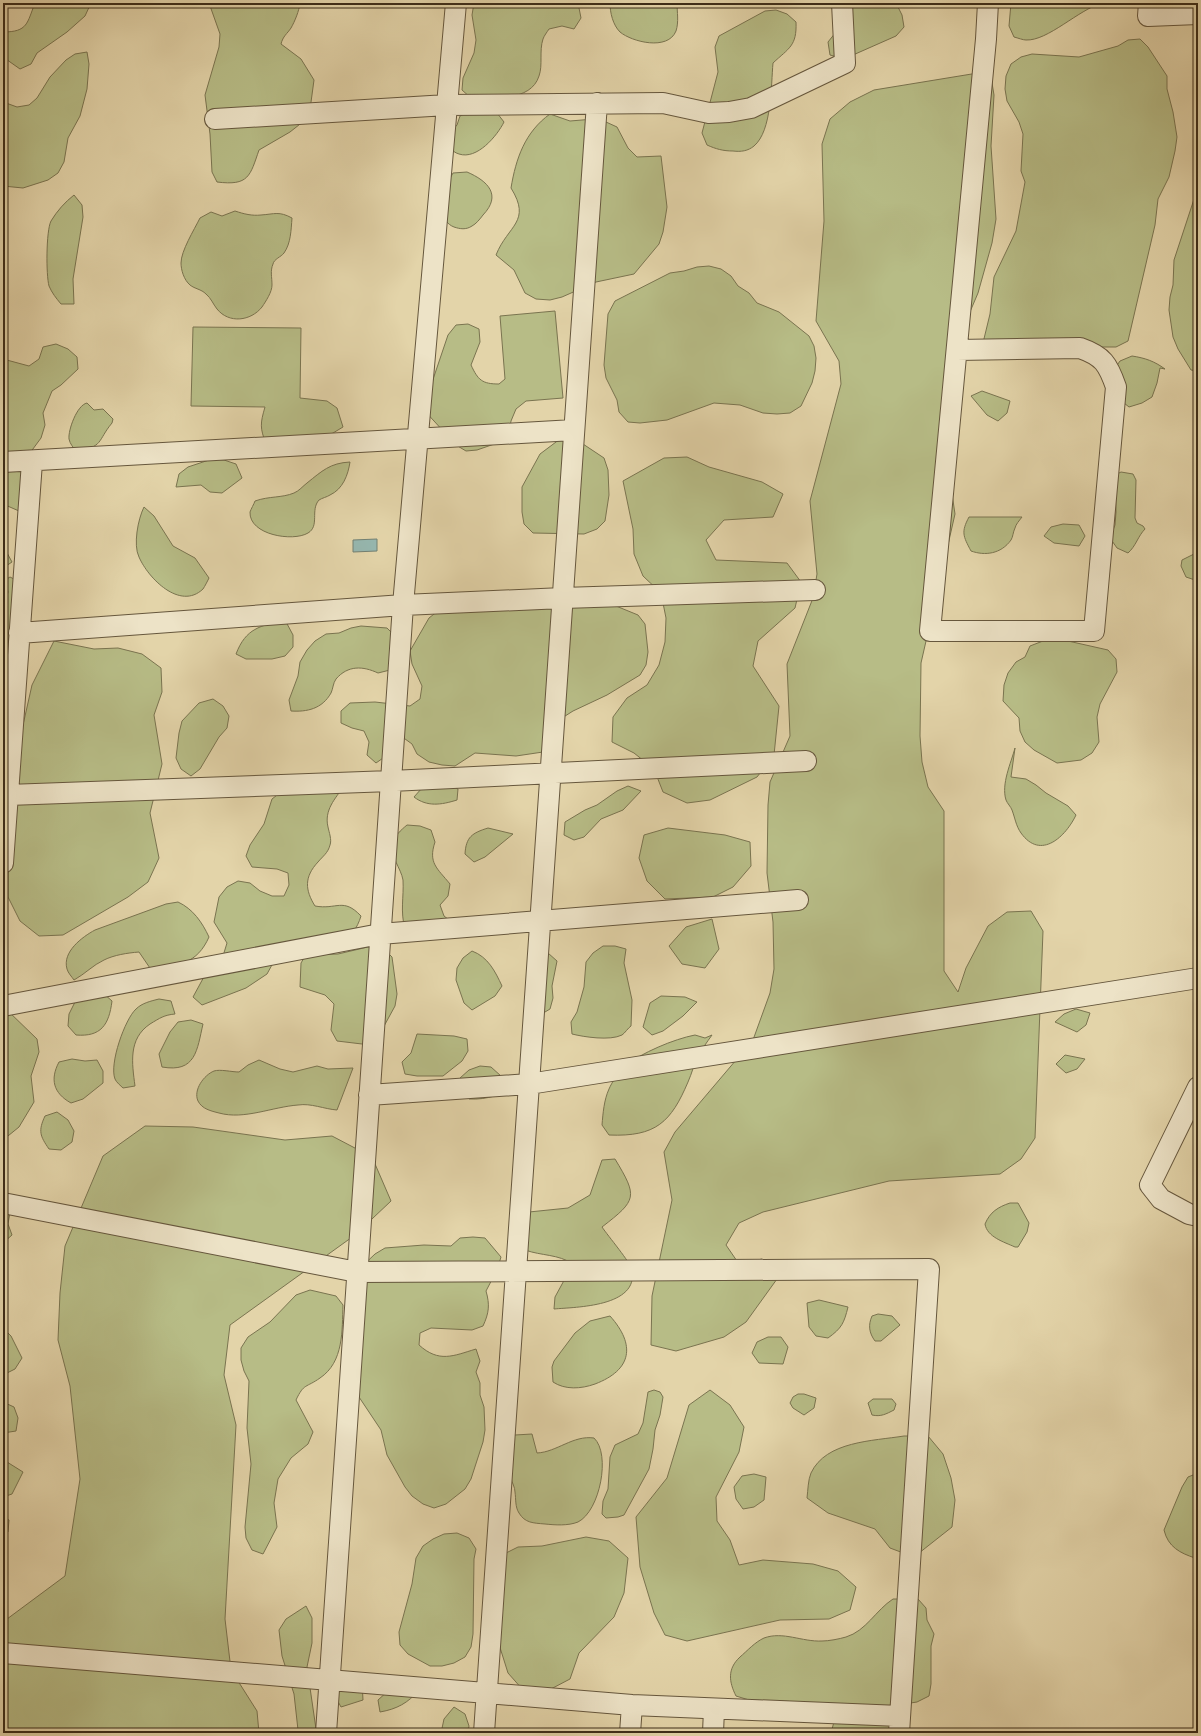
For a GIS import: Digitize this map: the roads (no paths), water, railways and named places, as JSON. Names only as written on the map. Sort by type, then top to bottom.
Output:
[{"type":"street","points":[[326,1733],[403,605],[456,3]]},
{"type":"street","points":[[215,119],[447,105],[663,103],[709,113],[729,112],[751,108],[845,62],[842,3]]},
{"type":"street","points":[[957,350],[1080,348],[1094,353],[1109,368],[1116,387],[1094,632],[930,631],[986,39],[988,3]]},
{"type":"street","points":[[1149,3],[1148,16],[1198,14]]},
{"type":"street","points":[[484,1733],[597,103]]},
{"type":"street","points":[[3,462],[32,462],[418,438],[574,430]]},
{"type":"street","points":[[3,862],[8,795],[8,720],[19,633],[32,462]]},
{"type":"street","points":[[19,633],[403,605],[815,590]]},
{"type":"street","points":[[8,795],[391,781],[806,761]]},
{"type":"street","points":[[3,1006],[380,934],[798,900]]},
{"type":"street","points":[[369,1094],[529,1084],[1198,978]]},
{"type":"street","points":[[1198,1087],[1150,1185],[1161,1199],[1189,1214],[1198,1216]]},
{"type":"street","points":[[3,1203],[357,1272],[929,1269],[899,1724],[714,1708],[632,1705],[3,1653]]},
{"type":"street","points":[[630,1733],[632,1705]]},
{"type":"street","points":[[713,1733],[714,1708]]},
{"type":"water","points":[[377,539],[377,551],[353,552],[353,540]]}]
